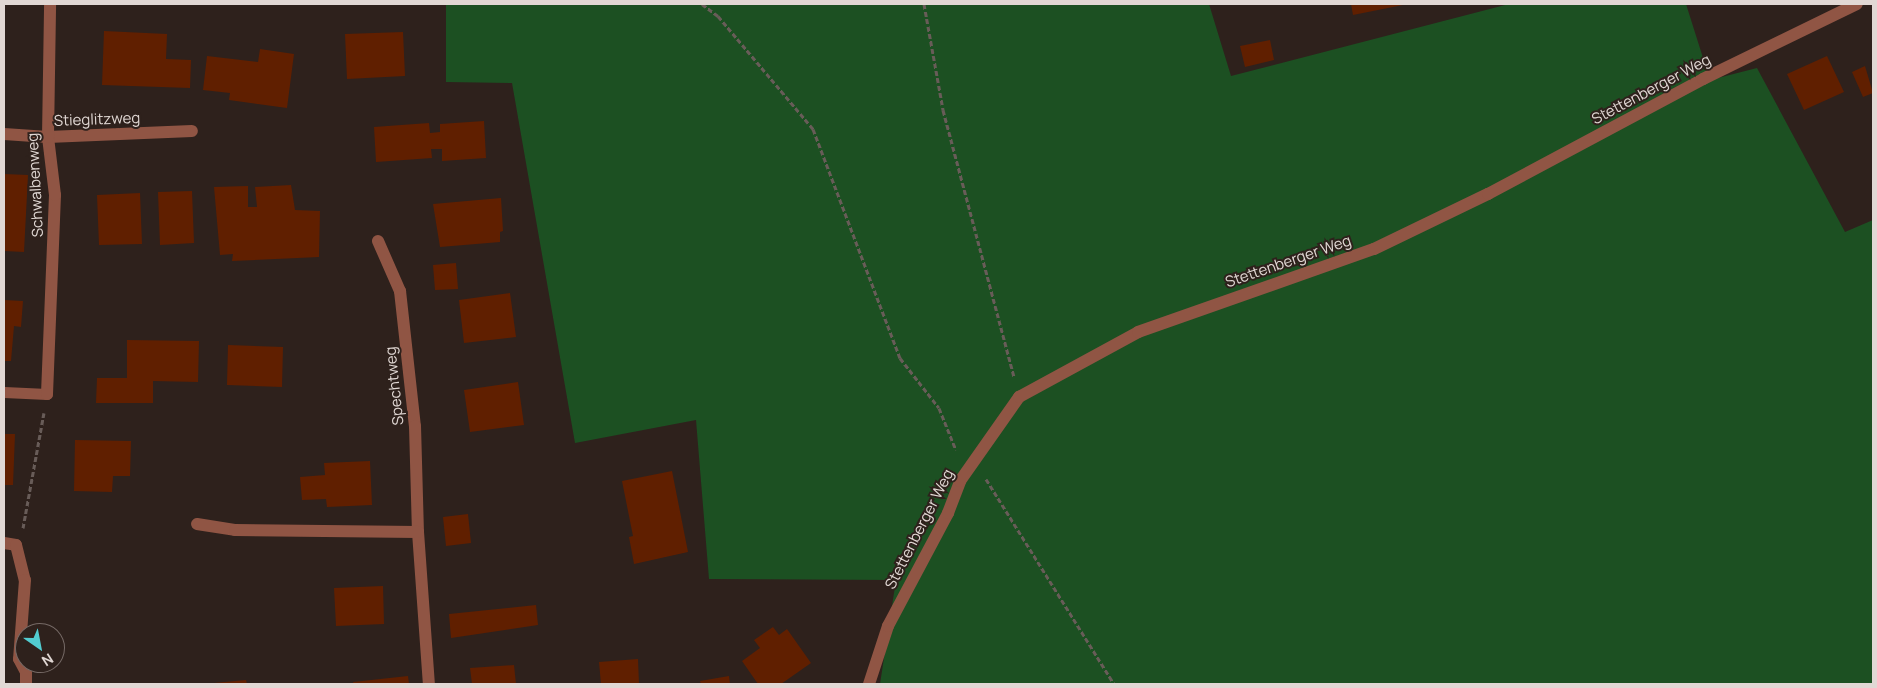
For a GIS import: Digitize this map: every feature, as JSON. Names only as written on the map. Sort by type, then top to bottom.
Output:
[{"type":"street","name":"Schwalbenweg","points":[[47,394],[54,195],[48,137],[50,4]]},
{"type":"street","name":"Stettenberger Weg","points":[[869,684],[888,626],[971,465],[1019,397],[1138,332],[1374,249],[1488,194],[1703,79],[1857,4]]},
{"type":"street","name":"Stieglitzweg","points":[[4,134],[48,137],[192,131]]},
{"type":"street","name":"Spechtweg","points":[[378,241],[400,291],[415,426],[418,532],[429,684]]},
{"type":"street","points":[[197,524],[235,530],[418,532]]},
{"type":"street","points":[[10,544],[25,580],[19,658],[26,672],[26,684]]},
{"type":"lane","points":[[4,392],[47,394]]},
{"type":"path","points":[[702,4],[718,16],[813,130],[900,358],[939,408],[950,441],[971,465],[1026,538],[1114,684]]},
{"type":"path","points":[[924,4],[942,110],[1019,397]]},
{"type":"path","points":[[10,544],[24,522],[47,394]]},
{"type":"green space","points":[[446,4],[1209,4],[1231,76],[1509,4],[1686,4],[1710,80],[1757,68],[1845,232],[1873,220],[1873,684],[880,684],[896,580],[709,579],[696,420],[575,443],[512,83],[446,82]]},
{"type":"building","points":[[1351,4],[1402,4],[1403,5],[1353,15]]},
{"type":"building","points":[[104,31],[167,34],[166,59],[191,60],[190,88],[102,85]]},
{"type":"building","points":[[403,32],[405,76],[347,79],[345,34]]},
{"type":"building","points":[[1270,40],[1274,60],[1245,67],[1240,46]]},
{"type":"building","points":[[260,49],[294,54],[287,108],[229,100],[230,93],[203,90],[207,56],[258,62]]},
{"type":"building","points":[[1827,56],[1844,92],[1804,110],[1787,74]]},
{"type":"building","points":[[1865,66],[1873,93],[1863,97],[1852,72]]},
{"type":"building","points":[[484,121],[486,158],[442,161],[442,149],[431,149],[432,158],[376,162],[374,127],[429,123],[430,133],[440,132],[440,124]]},
{"type":"building","points":[[4,174],[28,175],[24,252],[4,251]]},
{"type":"building","points":[[291,185],[295,210],[320,211],[319,257],[232,261],[233,254],[220,255],[214,187],[248,186],[248,207],[257,207],[255,187]]},
{"type":"building","points":[[192,191],[194,243],[160,245],[158,192]]},
{"type":"building","points":[[140,193],[142,244],[99,245],[97,195]]},
{"type":"building","points":[[501,198],[503,231],[500,232],[500,242],[440,247],[433,204]]},
{"type":"building","points":[[456,263],[458,289],[435,290],[433,265]]},
{"type":"building","points":[[510,293],[516,337],[464,343],[459,300]]},
{"type":"building","points":[[4,300],[23,301],[21,327],[14,326],[11,361],[4,361]]},
{"type":"building","points":[[127,340],[199,341],[198,382],[153,381],[153,403],[96,403],[97,378],[127,378]]},
{"type":"building","points":[[228,345],[283,347],[282,387],[227,385]]},
{"type":"building","points":[[518,382],[524,425],[470,432],[464,390]]},
{"type":"building","points":[[4,434],[15,434],[13,485],[4,485]]},
{"type":"building","points":[[75,440],[131,441],[130,476],[113,476],[112,492],[74,491]]},
{"type":"building","points":[[370,461],[372,505],[327,507],[326,499],[302,500],[300,477],[325,475],[324,463]]},
{"type":"building","points":[[672,471],[688,552],[634,564],[629,537],[633,536],[622,481]]},
{"type":"building","points":[[468,514],[471,543],[446,546],[443,517]]},
{"type":"building","points":[[383,586],[384,624],[336,626],[334,588]]},
{"type":"building","points":[[536,605],[538,625],[451,638],[449,614]]},
{"type":"building","points":[[773,627],[779,635],[787,629],[811,663],[781,684],[758,684],[742,661],[760,648],[754,640]]},
{"type":"building","points":[[638,659],[639,684],[601,684],[599,662]]},
{"type":"building","points":[[514,665],[516,684],[472,684],[470,668]]},
{"type":"building","points":[[408,676],[409,684],[354,684],[353,682]]},
{"type":"building","points":[[729,676],[730,684],[701,684],[700,681]]},
{"type":"building","points":[[246,680],[247,684],[214,684],[214,683]]}]
